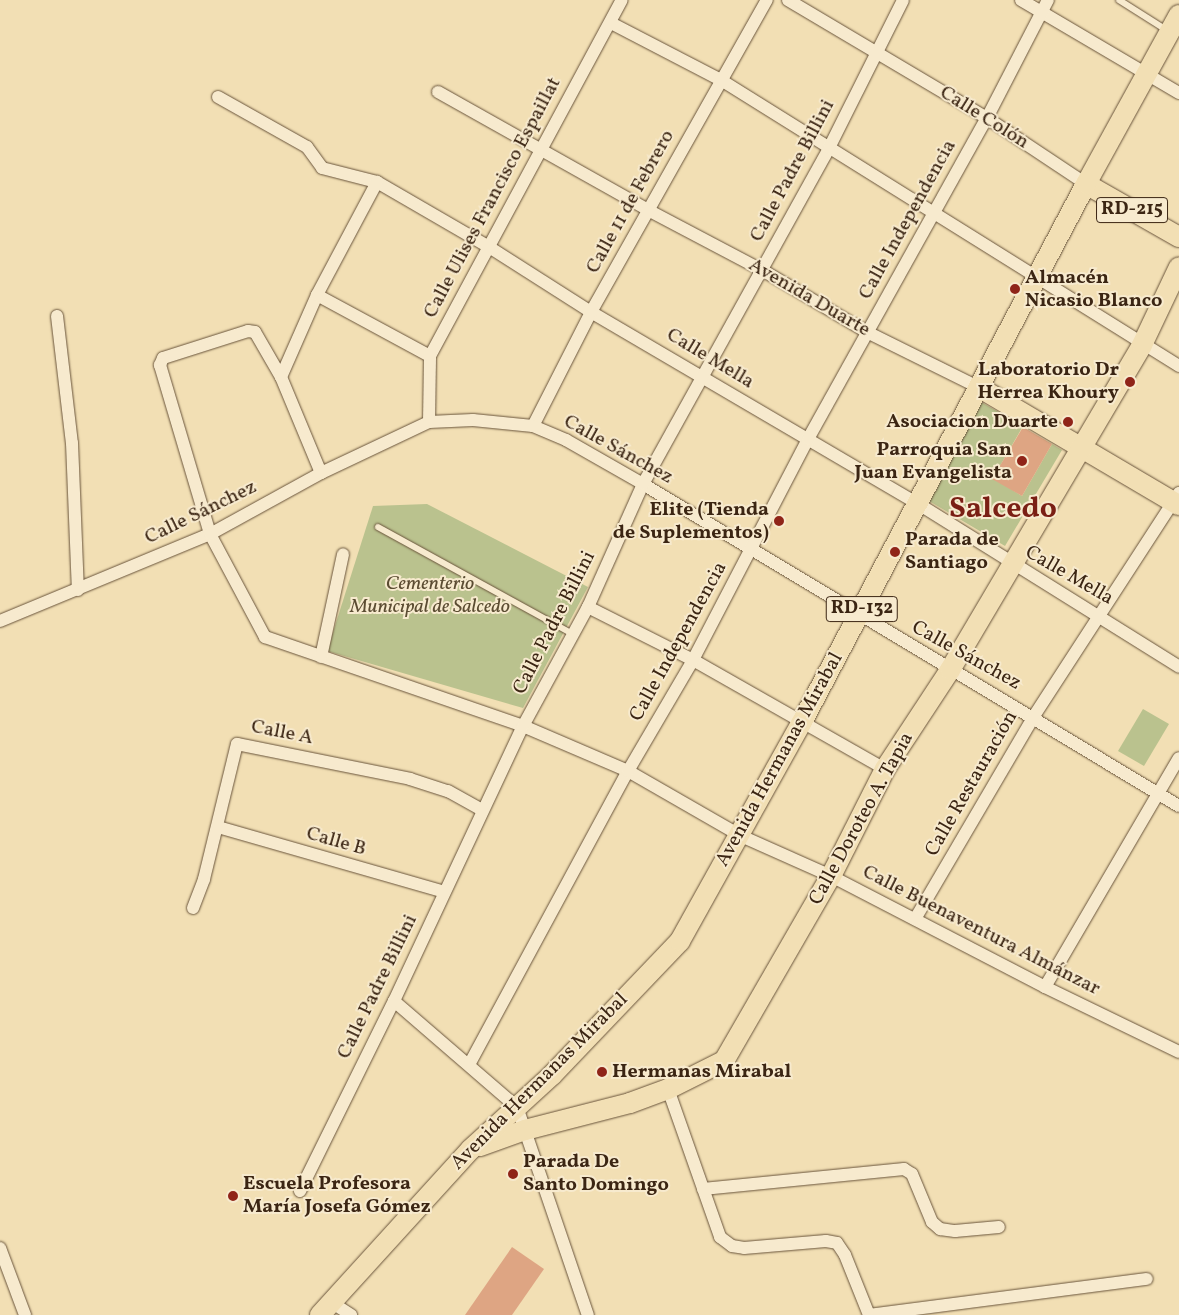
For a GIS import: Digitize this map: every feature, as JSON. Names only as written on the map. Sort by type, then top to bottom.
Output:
[{"type":"main road","name":"Avenida Hermanas Mirabal","points":[[325,1308],[471,1149],[552,1075],[680,940],[741,836],[980,388],[1086,184],[1174,23]]},
{"type":"main road","name":"Calle Colón","points":[[1086,184],[1179,237]]},
{"type":"main road","name":"Calle Doroteo A. Tapia","points":[[471,1149],[525,1130],[630,1103],[668,1089],[724,1061],[831,876],[885,770],[950,670],[1082,450],[1142,345],[1179,267]]},
{"type":"main road","name":"Avenida Duarte","points":[[980,388],[1082,450],[1177,500]]},
{"type":"street","name":"Calle Ulises Francisco Espaillat","points":[[429,422],[430,356],[539,149],[611,23],[622,0]]},
{"type":"street","name":"Calle 11 de Febrero","points":[[533,426],[591,312],[768,0]]},
{"type":"street","name":"Calle Colón","points":[[788,0],[987,118],[1086,184]]},
{"type":"street","name":"Calle Padre Billini","points":[[300,1191],[394,1001],[522,726],[588,607],[643,484],[829,148],[875,52],[903,0]]},
{"type":"street","points":[[1020,0],[1179,94]]},
{"type":"street","name":"Calle Independencia","points":[[470,1063],[628,771],[693,660],[808,439],[987,118],[1048,0]]},
{"type":"street","points":[[611,23],[721,80],[1039,276],[1142,345],[1179,366]]},
{"type":"street","name":"Avenida Duarte","points":[[438,92],[648,210],[762,270],[867,332],[980,388]]},
{"type":"street","name":"Calle Mella","points":[[218,97],[307,147],[322,168],[377,182],[489,247],[591,312],[704,376],[917,503],[1013,566],[1101,616],[1179,667]]},
{"type":"street","points":[[321,473],[281,377],[317,295],[377,182]]},
{"type":"street","points":[[317,295],[430,356]]},
{"type":"street","points":[[57,316],[72,443],[78,590]]},
{"type":"street","name":"Calle Buenaventura Almánzar","points":[[281,377],[255,332],[248,331],[160,361],[210,534],[260,632],[272,640],[522,726],[628,771],[741,836],[831,876],[1045,987],[1179,1052]]},
{"type":"street","name":"Calle Sánchez","points":[[0,621],[210,534],[321,473],[429,422],[473,420],[533,426],[566,440],[643,484],[858,616],[950,670],[1034,716],[1179,806]]},
{"type":"street","name":"Calle Restauración","points":[[915,920],[1034,716],[1177,500]]},
{"type":"street","points":[[321,657],[343,554]]},
{"type":"street","points":[[588,607],[693,660],[885,770]]},
{"type":"street","name":"Calle A","points":[[193,908],[218,827],[234,748],[240,743],[410,779],[448,791],[482,810]]},
{"type":"street","points":[[1045,987],[1179,758]]},
{"type":"street","name":"Calle B","points":[[218,827],[444,892]]},
{"type":"street","points":[[394,1001],[470,1063],[517,1107],[588,1315]]},
{"type":"street","points":[[668,1089],[720,1237],[732,1246],[836,1243],[845,1254],[869,1315],[1147,1279]]},
{"type":"street","points":[[703,1189],[904,1169],[912,1174],[932,1222],[940,1229],[955,1231],[999,1227]]},
{"type":"street","points":[[0,1248],[25,1315]]},
{"type":"street","points":[[325,1308],[351,1315]]},
{"type":"lane","points":[[1119,0],[1174,23]]},
{"type":"lane","points":[[378,526],[573,634]]},
{"type":"green space","points":[[981,402],[1023,426],[993,478],[1022,496],[1052,444],[1062,450],[1005,546],[924,498]]},
{"type":"green space","name":"Cementerio Municipal de Salcedo","points":[[427,504],[588,587],[523,708],[327,651],[373,506]]},
{"type":"green space","points":[[1143,709],[1169,724],[1144,766],[1118,751]]},
{"type":"building","name":"Parroquia San Juan Evangelista","points":[[1023,427],[1052,444],[1022,496],[992,479]]},
{"type":"building","points":[[512,1247],[544,1269],[512,1315],[465,1315]]},
{"type":"place","name":"Almacén Nicasio Blanco","points":[[1015,289]]},
{"type":"place","name":"Laboratorio Dr Herrea Khoury","points":[[1130,382]]},
{"type":"place","name":"Asociacion Duarte","points":[[1068,422]]},
{"type":"place","name":"Parroquia San Juan Evangelista","points":[[1022,461]]},
{"type":"place","name":"Elite (Tienda de Suplementos)","points":[[779,521]]},
{"type":"place","name":"Parada de Santiago","points":[[895,552]]},
{"type":"place","name":"Hermanas Mirabal","points":[[602,1072]]},
{"type":"place","name":"Parada De Santo Domingo","points":[[513,1174]]},
{"type":"place","name":"Escuela Profesora María Josefa Gómez","points":[[233,1196]]},
{"type":"district","name":"Salcedo","points":[[1003,509]]}]
